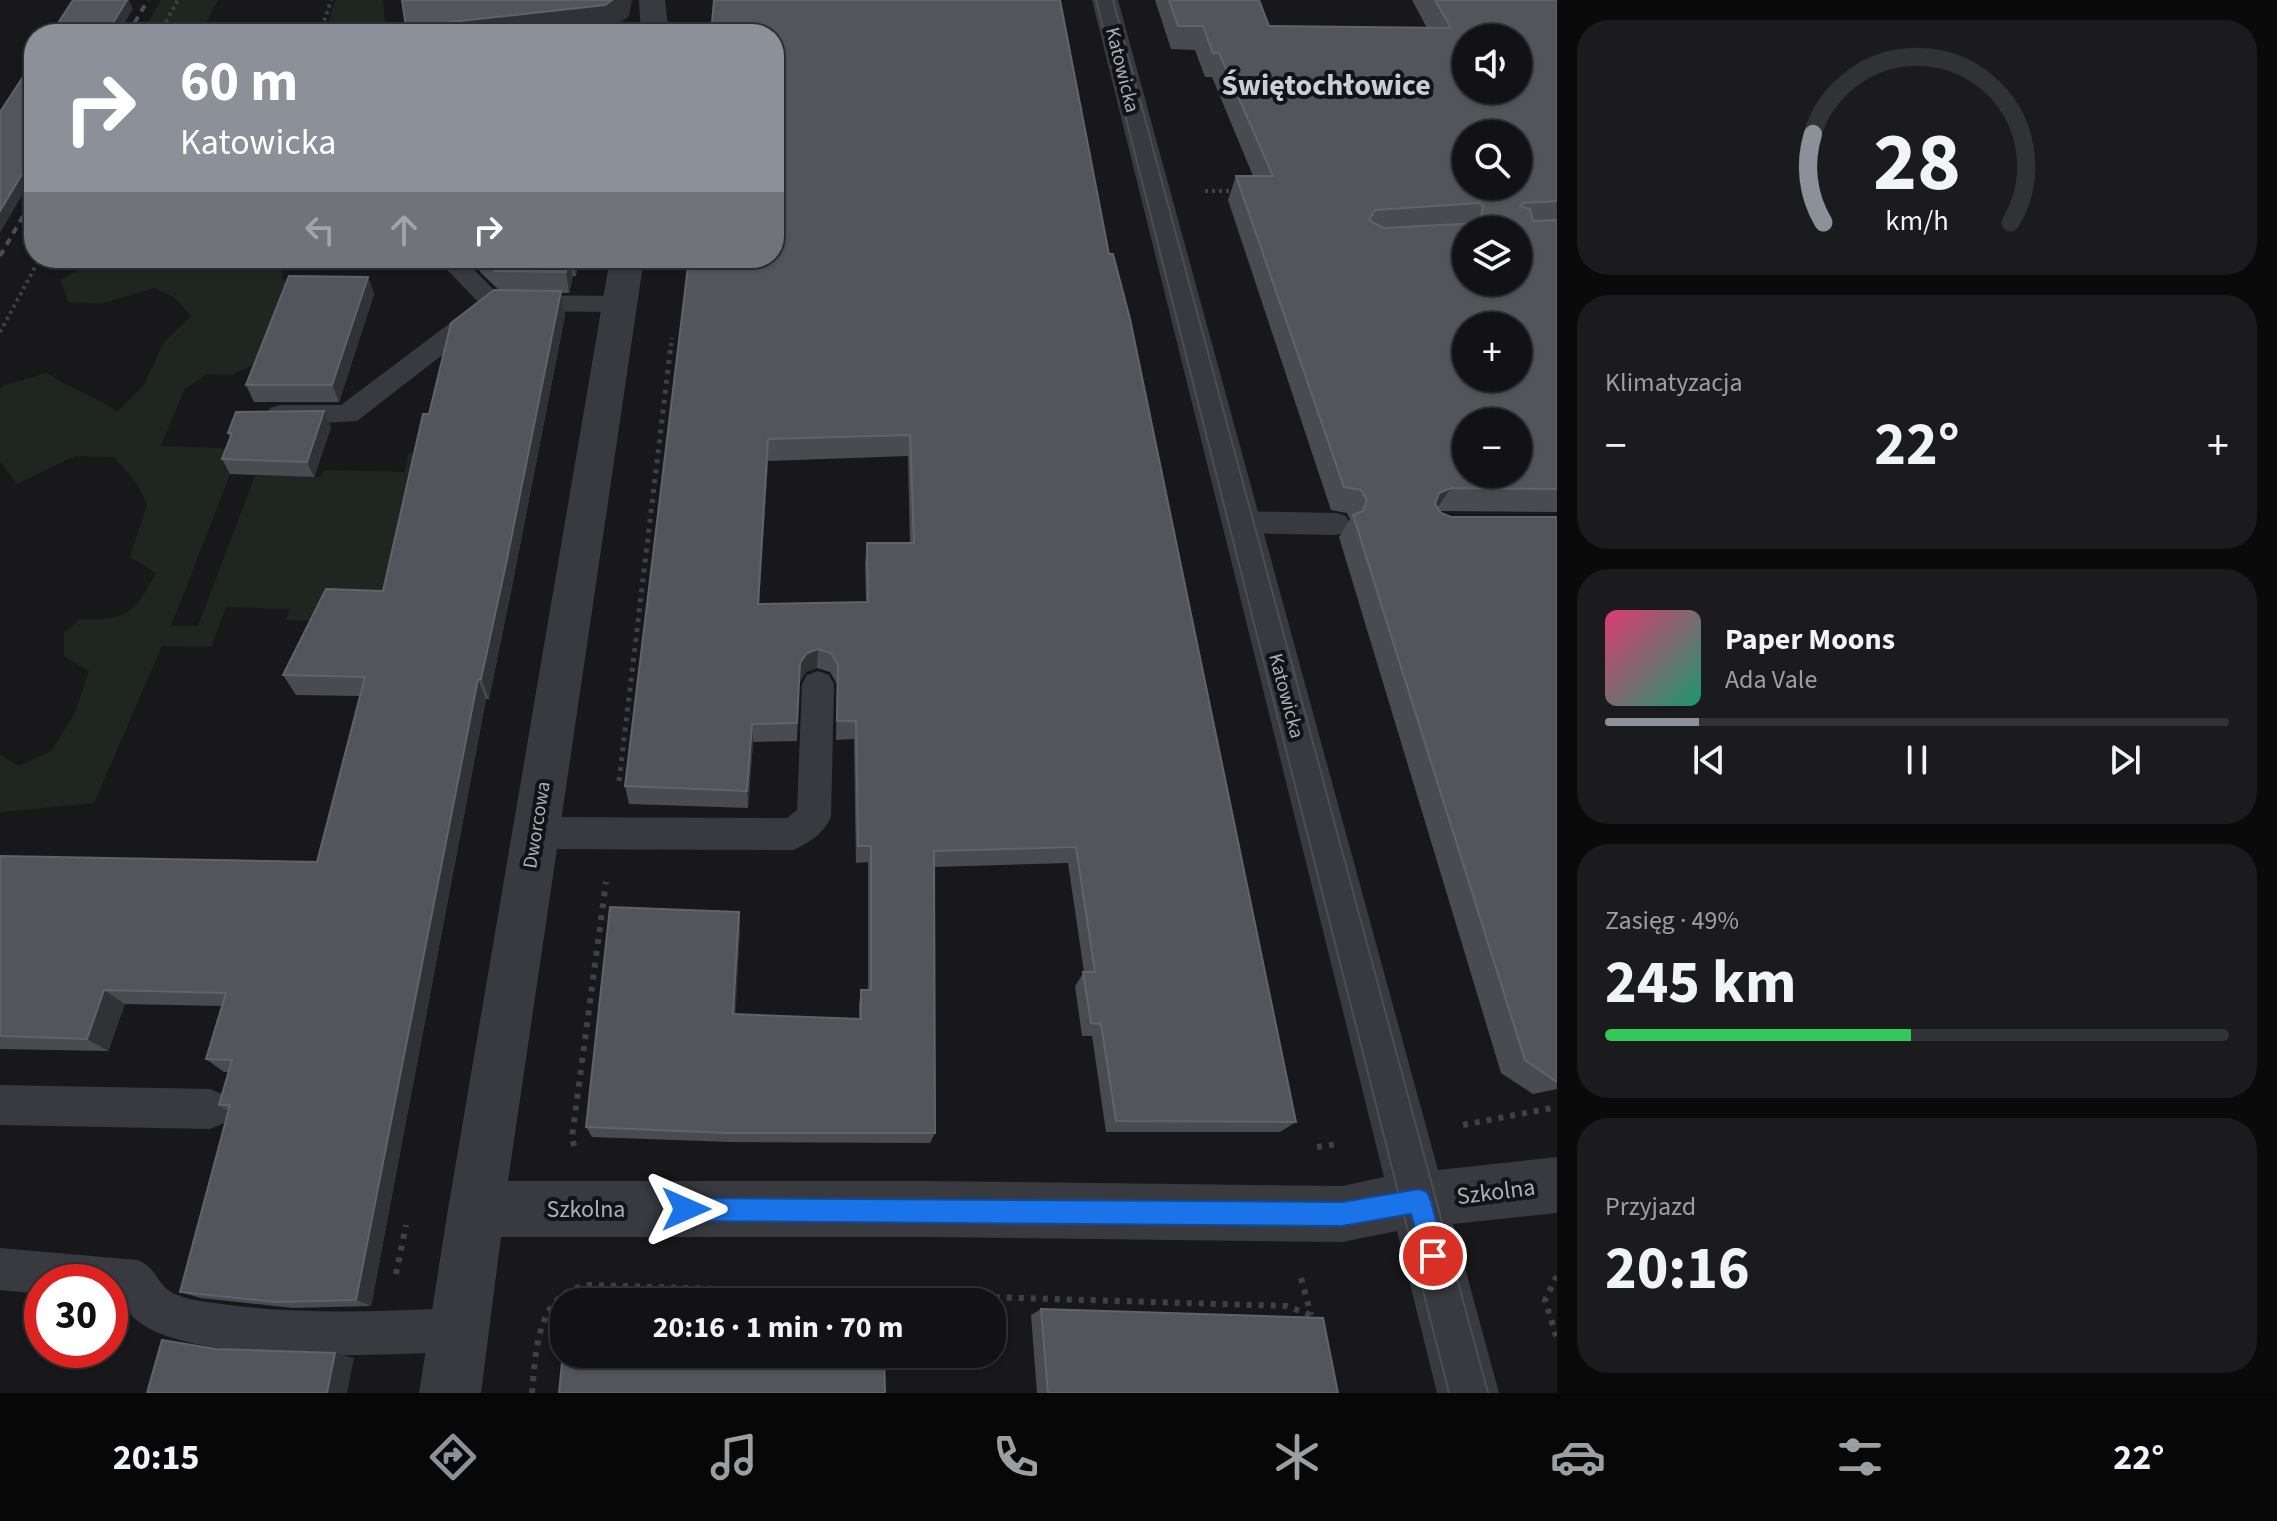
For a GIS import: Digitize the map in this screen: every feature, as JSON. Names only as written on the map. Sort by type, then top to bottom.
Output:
[{"type":"street","points":[[652,0],[654,24]]},
{"type":"street","name":"Katowicka","points":[[1105,0],[1468,1393]]},
{"type":"street","name":"Dworcowa","points":[[450,1393],[476,1209],[625,268]]},
{"type":"street","name":"Szkolna","points":[[476,1209],[925,1209],[1342,1214],[1419,1201],[1557,1185]]},
{"type":"lane","points":[[458,268],[493,303]]},
{"type":"lane","points":[[260,415],[347,414],[493,303],[620,304]]},
{"type":"lane","points":[[1240,522],[1336,524]]},
{"type":"lane","points":[[535,833],[793,834],[814,817],[818,684]]},
{"type":"lane","points":[[0,1105],[210,1109]]},
{"type":"lane","points":[[0,1269],[137,1281],[149,1303],[178,1317],[217,1327],[385,1333],[460,1330]]},
{"type":"path","points":[[165,24],[178,0]]},
{"type":"path","points":[[323,24],[331,0]]},
{"type":"path","points":[[1154,190],[1245,191]]},
{"type":"path","points":[[0,332],[35,268]]},
{"type":"path","points":[[583,1154],[575,1152],[572,1137],[613,833],[674,326]]},
{"type":"path","points":[[1313,1148],[1557,1107]]},
{"type":"path","points":[[1300,1272],[1316,1328]]},
{"type":"path","points":[[1557,1276],[1545,1300],[1557,1339]]},
{"type":"path","points":[[532,1393],[540,1323],[552,1304],[577,1288],[634,1286],[1286,1306],[1311,1315]]},
{"type":"shaded area","points":[[161,0],[218,0],[205,24],[147,24]]},
{"type":"shaded area","points":[[335,0],[383,0],[384,24],[328,24]]},
{"type":"shaded area","points":[[81,268],[282,268],[282,278],[296,293],[272,355],[232,375],[207,374],[184,390],[161,446],[240,449],[171,626],[198,626],[265,449],[293,476],[321,477],[324,470],[404,472],[409,453],[449,453],[370,622],[286,620],[289,609],[226,607],[211,647],[162,646],[94,803],[0,812],[0,754],[19,766],[51,751],[75,713],[89,671],[64,656],[64,633],[80,619],[109,618],[127,612],[141,598],[156,573],[130,557],[147,504],[135,481],[114,457],[75,456],[17,484],[0,462],[0,390],[5,385],[47,373],[117,412],[144,385],[164,342],[191,316],[174,297],[154,288],[101,304],[68,302],[61,280]]},
{"type":"building","points":[[73,0],[127,0],[112,24],[57,24]]},
{"type":"building","points":[[402,0],[612,0],[605,5],[433,24],[406,24]]},
{"type":"building","points":[[714,0],[1060,0],[1109,254],[1113,254],[1130,319],[1296,1122],[1116,1121],[1101,1024],[1091,1023],[1083,972],[1095,972],[1076,847],[934,851],[935,1133],[727,1133],[586,1127],[610,907],[739,912],[733,1014],[861,1019],[861,990],[871,990],[871,846],[858,846],[856,721],[837,721],[838,665],[831,653],[818,649],[807,653],[800,663],[797,723],[752,724],[747,791],[625,786],[688,268],[784,268],[784,24],[712,24]],"holes":[[[910,435],[914,543],[867,543],[868,602],[758,604],[768,439]]]},
{"type":"building","points":[[1169,0],[1259,0],[1269,26],[1451,28],[1435,0],[1557,0],[1557,201],[1523,203],[1520,206],[1530,209],[1532,216],[1481,216],[1483,206],[1479,203],[1375,210],[1369,220],[1383,228],[1452,224],[1452,296],[1532,296],[1532,217],[1533,221],[1557,220],[1557,489],[1451,488],[1439,493],[1435,504],[1441,513],[1451,517],[1557,517],[1557,1082],[1525,1060],[1353,515],[1363,511],[1367,500],[1361,490],[1344,487],[1236,176],[1273,176],[1219,53],[1213,53],[1203,26],[1178,26]]},
{"type":"building","points":[[24,75],[24,171],[0,211],[0,112]]},
{"type":"building","points":[[492,268],[567,268],[566,272],[495,271]]},
{"type":"building","points":[[289,276],[368,277],[332,385],[246,385]]},
{"type":"building","points":[[494,290],[561,291],[506,564],[481,679],[478,679],[356,1300],[276,1302],[180,1292],[230,1105],[219,1105],[232,1060],[206,1059],[226,993],[104,990],[87,1039],[0,1036],[0,856],[317,862],[365,677],[283,675],[326,589],[383,591],[423,414],[429,414],[451,323]]},
{"type":"building","points":[[324,411],[307,462],[222,459],[236,412]]},
{"type":"building","points":[[1041,1309],[1323,1318],[1338,1393],[1048,1393]]},
{"type":"building","points":[[162,1340],[216,1349],[335,1353],[327,1393],[147,1393]]},
{"type":"building","points":[[561,1368],[884,1368],[885,1393],[559,1393]]},
{"type":"tram line","points":[[1096,0],[1449,1393]]},
{"type":"tram line","points":[[1113,0],[1488,1393]]},
{"type":"railway","points":[[134,24],[148,0]]},
{"type":"railway","points":[[0,256],[24,214]]},
{"type":"district","name":"Świętochłowice","points":[[1326,85]]},
{"type":"route","points":[[686,1209],[1342,1214],[1419,1201],[1433,1256]]}]
